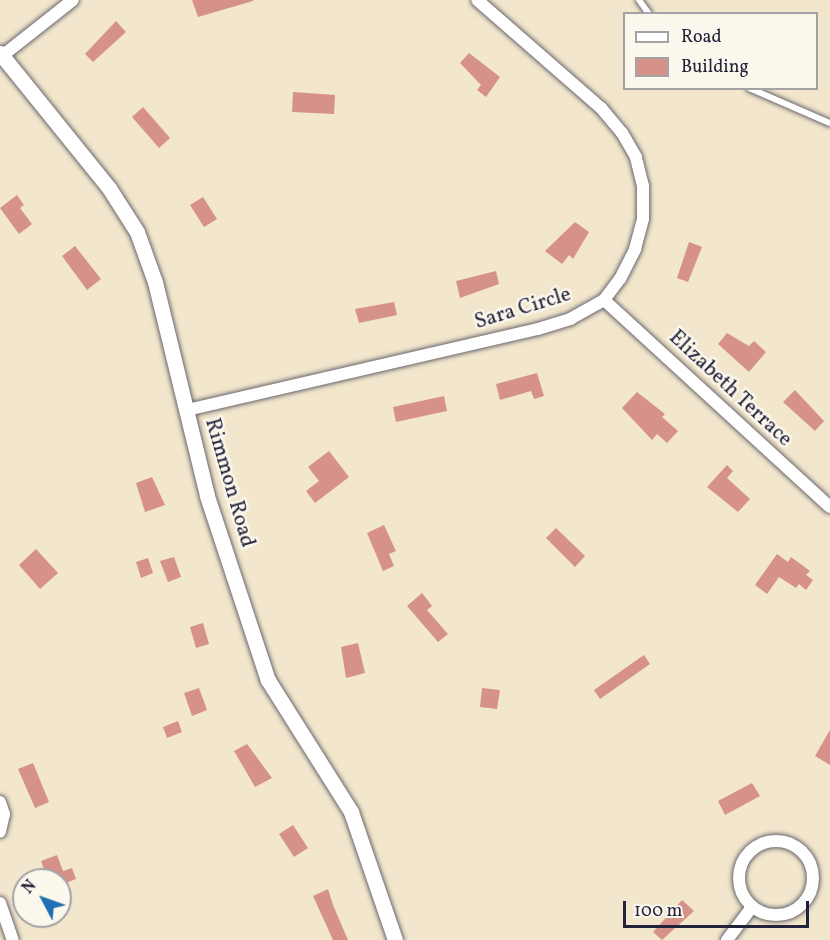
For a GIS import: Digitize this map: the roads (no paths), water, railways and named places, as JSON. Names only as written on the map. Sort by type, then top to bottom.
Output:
[{"type":"street","points":[[1,54],[72,0]]},
{"type":"street","name":"Sara Circle","points":[[187,410],[538,329],[570,319],[604,300],[620,279],[636,249],[643,219],[643,186],[636,158],[622,132],[601,108],[477,0]]},
{"type":"street","name":"Rimmon Road","points":[[1,54],[109,188],[137,232],[155,282],[207,496],[268,680],[351,812],[395,940]]},
{"type":"street","name":"Elizabeth Terrace","points":[[604,300],[830,507]]},
{"type":"street","points":[[0,802],[4,814],[0,832]]},
{"type":"street","points":[[772,841],[799,848],[813,873],[806,900],[794,911],[779,915],[752,907],[739,882],[747,855],[772,841]]},
{"type":"street","points":[[0,903],[14,940]]},
{"type":"street","points":[[727,940],[752,907]]},
{"type":"lane","points":[[754,90],[830,123]]}]
